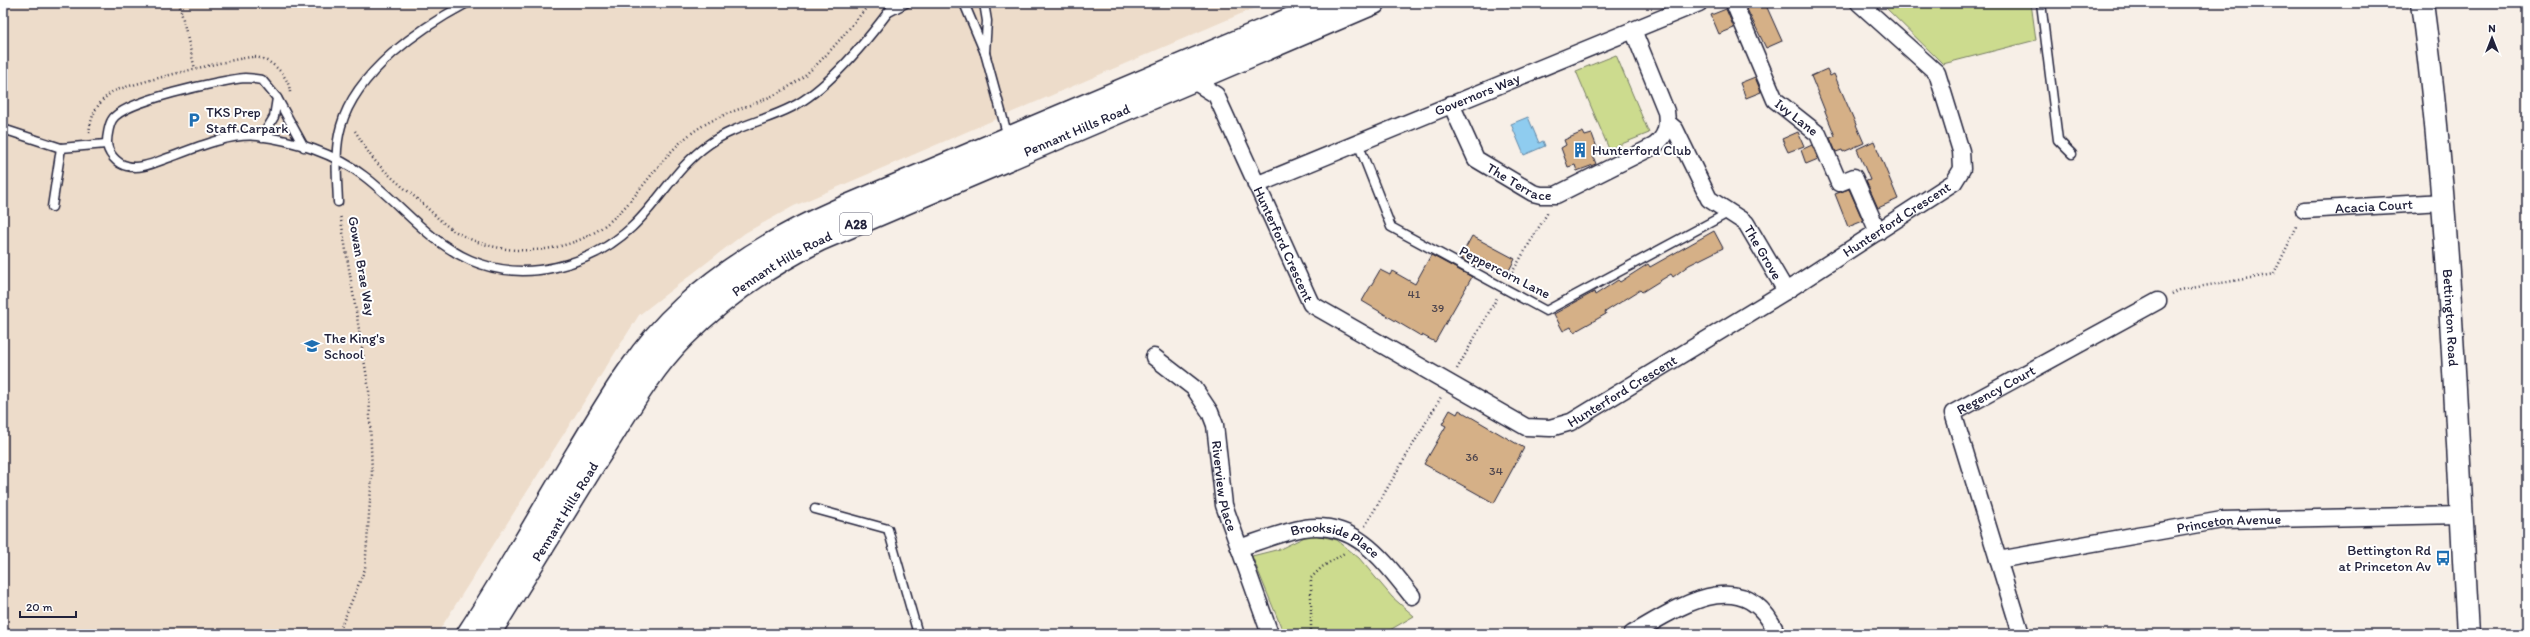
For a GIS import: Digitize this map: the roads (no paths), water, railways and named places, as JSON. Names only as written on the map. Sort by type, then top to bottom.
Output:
[{"type":"main road","name":"Pennant Hills Road","points":[[468,634],[600,414],[658,334],[682,309],[751,254],[794,230],[1328,3]]},
{"type":"main road","name":"Pennant Hills Road","points":[[489,634],[633,402],[660,364],[683,337],[736,290],[786,256],[819,240],[1374,3]]},
{"type":"main road","name":"Bettington Road","points":[[2422,3],[2430,60],[2443,202],[2468,634]]},
{"type":"street","name":"Governors Way","points":[[1256,185],[1699,3]]},
{"type":"street","name":"Ivy Lane","points":[[1734,3],[1775,100],[1818,134],[1839,183],[1854,177],[1878,232]]},
{"type":"street","name":"Hunterford Crescent","points":[[1192,80],[1216,95],[1311,304],[1526,427],[1550,428],[1571,422],[1786,291],[1954,182],[1962,170],[1960,151],[1937,73],[1859,3]]},
{"type":"street","points":[[1633,30],[1662,99],[1668,124]]},
{"type":"street","name":"The Terrace","points":[[1452,104],[1476,159],[1533,193],[1541,195],[1556,195],[1654,146],[1666,133],[1668,124]]},
{"type":"street","name":"The Grove","points":[[1668,124],[1675,129],[1709,199],[1728,213],[1746,223],[1786,291]]},
{"type":"street","name":"Acacia Court","points":[[2304,210],[2443,202]]},
{"type":"street","name":"Regency Court","points":[[2021,634],[1953,413],[2158,301]]},
{"type":"street","name":"Riverview Place","points":[[1154,357],[1194,388],[1210,412],[1216,433],[1222,496],[1270,634]]},
{"type":"street","name":"Princeton Avenue","points":[[1998,560],[2222,520],[2462,515]]},
{"type":"street","name":"Brookside Place","points":[[1239,548],[1304,528],[1329,528],[1358,538],[1368,545],[1412,596]]},
{"type":"street","points":[[1632,634],[1688,602],[1715,594],[1744,598],[1757,605],[1768,616],[1777,634]]},
{"type":"lane","name":"Gowan Brae Way","points":[[338,202],[336,160],[341,126],[349,102],[370,74],[412,37],[467,3]]},
{"type":"lane","points":[[304,147],[277,98],[262,80],[245,78],[148,99],[126,107],[112,119],[106,144],[112,157],[128,167],[150,165],[242,135],[262,137],[304,147],[336,160],[363,175],[428,235],[446,248],[474,261],[500,268],[527,271],[567,264],[581,261],[606,248],[634,225],[674,175],[708,144],[726,133],[790,108],[814,93],[887,14],[895,3]]},
{"type":"lane","points":[[887,14],[906,3]]},
{"type":"lane","points":[[964,3],[985,54],[1008,138]]},
{"type":"lane","points":[[984,3],[987,21],[985,54]]},
{"type":"lane","points":[[2041,3],[2058,140],[2072,154]]},
{"type":"lane","points":[[262,137],[274,117],[277,98]]},
{"type":"lane","points":[[3,129],[61,148],[106,144]]},
{"type":"lane","name":"Peppercorn Lane","points":[[1358,143],[1391,226],[1546,311],[1728,213]]},
{"type":"lane","points":[[52,207],[61,148]]},
{"type":"lane","points":[[815,509],[888,529],[918,634]]},
{"type":"water","points":[[1528,117],[1539,143],[1543,141],[1545,146],[1524,155],[1511,124]]},
{"type":"place","name":"TKS Prep Staff Carpark","points":[[194,120]]},
{"type":"place","name":"Hunterford Club","points":[[1580,150]]},
{"type":"place","name":"The King's School","points":[[312,346]]},
{"type":"place","name":"Bettington Rd at Princeton Av","points":[[2443,558]]}]
